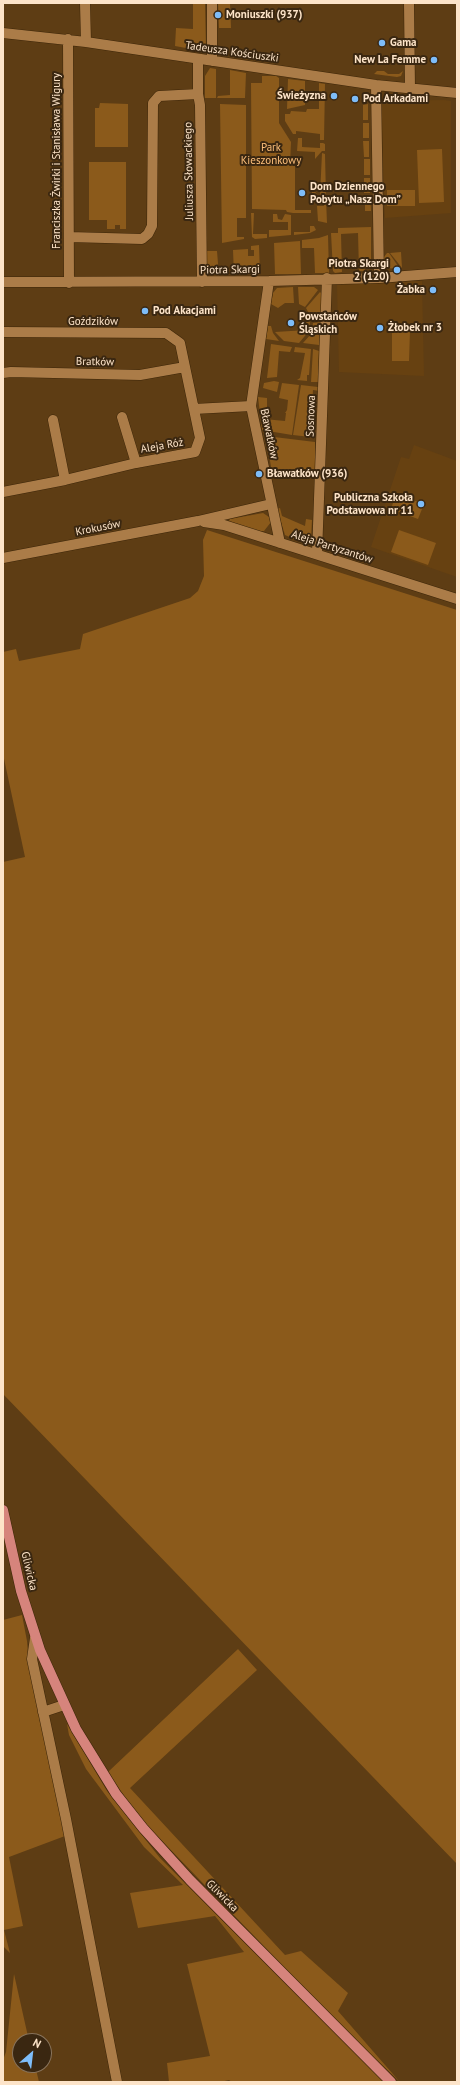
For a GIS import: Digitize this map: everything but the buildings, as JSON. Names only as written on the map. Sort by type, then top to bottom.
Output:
[{"type":"main road","name":"Gliwicka","points":[[3,1510],[21,1591],[35,1638],[64,1705],[104,1775],[147,1833],[190,1880],[391,2082]]},
{"type":"street","points":[[85,3],[86,42]]},
{"type":"street","points":[[212,3],[212,61]]},
{"type":"street","points":[[409,3],[410,88]]},
{"type":"street","name":"Tadeusza Kościuszki","points":[[3,33],[68,39],[376,85],[457,93]]},
{"type":"street","name":"Franciszka Żwirki i Stanisława Wigury","points":[[68,39],[69,283]]},
{"type":"street","name":"Juliusza Słowackiego","points":[[198,59],[202,282]]},
{"type":"street","points":[[376,85],[379,278]]},
{"type":"street","points":[[69,237],[142,238],[148,234],[152,226],[153,103],[159,96],[198,94]]},
{"type":"street","name":"Piotra Skargi","points":[[3,282],[69,283],[269,281],[327,278],[379,278],[457,272]]},
{"type":"street","name":"Sosnowa","points":[[318,554],[327,278]]},
{"type":"street","name":"Bławatków","points":[[269,281],[251,406],[280,543]]},
{"type":"street","name":"Goździków","points":[[3,332],[166,333],[180,343]]},
{"type":"street","name":"Aleja Róż","points":[[3,492],[65,480],[136,463],[195,452],[200,438],[180,343]]},
{"type":"street","name":"Bratków","points":[[3,373],[140,375],[185,367]]},
{"type":"street","points":[[194,409],[251,406]]},
{"type":"street","name":"Aleja Róż","points":[[122,417],[136,463]]},
{"type":"street","points":[[54,420],[65,480]]},
{"type":"street","name":"Krokusów","points":[[3,558],[198,521],[271,504]]},
{"type":"street","name":"Aleja Partyzantów","points":[[198,521],[224,525],[457,599]]},
{"type":"street","name":"Gliwicka","points":[[35,1638],[32,1659],[68,1827],[117,2082]]},
{"type":"street","points":[[43,1712],[64,1705]]},
{"type":"shaded area","points":[[381,101],[451,101],[451,213],[385,218]]},
{"type":"shaded area","name":"Żłobek nr 3","points":[[422,281],[424,376],[339,372],[337,284]]},
{"type":"shaded area","name":"Publiczna Szkoła Podstawowa nr 11","points":[[414,445],[457,461],[457,577],[371,547],[401,457],[409,459]]},
{"type":"green space","points":[[193,3],[205,3],[206,48],[202,51],[175,46],[176,28],[193,29]]},
{"type":"green space","points":[[218,3],[230,3],[231,28],[219,28]]},
{"type":"green space","points":[[210,68],[216,69],[216,98],[205,98],[205,76]]},
{"type":"green space","points":[[230,70],[246,73],[245,98],[217,98],[218,96],[230,95]]},
{"type":"green space","points":[[377,71],[384,71],[388,74],[399,74],[403,71],[401,76],[397,77],[374,74]]},
{"type":"green space","name":"Park Kieszonkowy","points":[[262,76],[276,76],[279,78],[279,123],[291,142],[290,165],[295,166],[295,210],[311,210],[311,213],[293,213],[287,212],[286,210],[252,209],[251,83],[262,83]]},
{"type":"green space","points":[[288,79],[305,81],[305,105],[287,109]]},
{"type":"green space","points":[[319,83],[325,84],[324,140],[320,140],[320,134],[296,131],[296,134],[293,134],[285,121],[285,114],[290,114],[291,111],[306,112],[307,109],[319,109]]},
{"type":"green space","points":[[100,103],[128,104],[128,147],[95,147],[95,108],[99,108]]},
{"type":"green space","points":[[220,104],[246,105],[246,218],[237,218],[237,237],[244,237],[244,239],[222,243]]},
{"type":"green space","points":[[368,104],[368,120],[363,120],[363,105]]},
{"type":"green space","points":[[363,123],[369,123],[369,138],[363,138]]},
{"type":"green space","points":[[298,138],[302,138],[302,147],[320,148],[320,143],[323,143],[325,144],[325,151],[322,151],[315,159],[315,152],[297,151]]},
{"type":"green space","points":[[363,141],[369,141],[369,157],[364,157]]},
{"type":"green space","points":[[442,149],[444,202],[419,203],[417,150]]},
{"type":"green space","points":[[322,153],[325,154],[326,197],[322,197],[320,195]]},
{"type":"green space","points":[[364,159],[370,159],[370,175],[364,175]]},
{"type":"green space","points":[[89,162],[126,162],[126,229],[120,229],[120,225],[115,225],[115,229],[107,229],[107,220],[89,220]]},
{"type":"green space","points":[[364,178],[370,178],[370,193],[364,193]]},
{"type":"green space","points":[[314,190],[320,199],[326,199],[327,223],[318,221],[317,206],[324,206],[323,201],[318,200],[318,198],[312,198],[312,191]]},
{"type":"green space","points":[[387,190],[415,190],[415,206],[387,206]]},
{"type":"green space","points":[[365,196],[370,196],[371,211],[365,211]]},
{"type":"green space","points":[[251,213],[254,213],[253,234],[267,234],[267,238],[255,239],[252,237]]},
{"type":"green space","points":[[273,214],[277,214],[278,219],[282,220],[285,214],[291,215],[291,235],[269,237],[269,230],[288,230],[288,222],[273,222]]},
{"type":"green space","points":[[310,226],[314,226],[316,230],[310,233],[294,235],[294,232],[310,232]]},
{"type":"green space","points":[[371,227],[371,263],[369,267],[363,271],[359,271],[358,233],[341,234],[342,272],[335,273],[333,271],[331,233],[338,233],[338,228]]},
{"type":"green space","points":[[328,235],[329,273],[315,273],[314,248],[302,248],[302,240],[319,238]]},
{"type":"green space","points":[[300,241],[301,274],[275,274],[274,243]]},
{"type":"green space","points":[[259,245],[260,275],[234,275],[233,250],[248,249],[248,256],[254,256],[254,250],[251,250],[251,246]]},
{"type":"green space","points":[[207,251],[217,251],[219,276],[213,275],[207,268]]},
{"type":"green space","points":[[401,252],[402,268],[390,253]]},
{"type":"green space","points":[[387,253],[389,253],[400,269],[385,268],[384,257]]},
{"type":"green space","points":[[293,287],[294,303],[285,303],[278,308],[271,304],[273,293],[277,288]]},
{"type":"green space","points":[[298,287],[314,287],[318,290],[305,307],[299,304]]},
{"type":"green space","points":[[320,292],[322,294],[321,320],[313,321],[306,308]]},
{"type":"green space","points":[[306,315],[308,315],[310,322],[309,331],[299,343],[284,341],[275,332],[307,330]]},
{"type":"green space","points":[[321,322],[319,345],[303,343],[311,334],[313,323]]},
{"type":"green space","points":[[268,326],[271,326],[273,333],[279,341],[266,339]]},
{"type":"green space","points":[[392,331],[410,331],[409,361],[392,361]]},
{"type":"green space","points":[[271,344],[292,347],[290,352],[279,351],[277,377],[267,378]]},
{"type":"green space","points":[[295,347],[311,349],[309,375],[307,375],[307,381],[297,380],[300,378],[305,353],[294,352]]},
{"type":"green space","points":[[313,349],[319,351],[318,382],[311,382]]},
{"type":"green space","points":[[274,381],[279,382],[277,392],[263,388],[264,383]]},
{"type":"green space","points":[[282,383],[299,385],[292,435],[262,430],[258,397],[267,398],[267,411],[265,411],[264,419],[285,421],[288,400],[279,398]]},
{"type":"green space","points":[[301,385],[318,387],[320,391],[313,390],[310,437],[293,435]]},
{"type":"green space","points":[[266,436],[315,442],[315,465],[317,466],[315,471],[311,471],[311,476],[272,473]]},
{"type":"green space","points":[[396,494],[424,504],[418,519],[391,509]]},
{"type":"green space","points":[[280,508],[282,516],[305,526],[306,519],[312,520],[310,541],[303,543],[285,535],[277,509]]},
{"type":"green space","points":[[263,513],[269,517],[271,522],[264,531],[257,531],[229,521],[230,519]]},
{"type":"green space","points":[[207,530],[457,610],[457,1864],[3,1394],[3,862],[25,857],[3,754],[3,652],[16,649],[19,661],[80,649],[83,634],[190,598],[198,591],[204,576],[203,540]]},
{"type":"green space","points":[[399,530],[436,543],[428,565],[391,552]]},
{"type":"green space","points":[[22,1615],[27,1641],[29,1667],[65,1836],[9,1857],[23,1926],[4,1930],[10,1953],[3,1946],[3,1620]]},
{"type":"green space","points":[[238,1649],[257,1670],[130,1788],[285,1955],[301,1951],[348,1993],[338,2011],[399,2081],[344,2029],[137,1815],[108,1772]]},
{"type":"green space","points":[[67,1724],[107,1791],[160,1858],[383,2082],[232,2082],[229,2080],[220,2082],[169,2082],[167,2063],[210,2056],[187,1964],[244,1952],[215,1916],[138,1928],[130,1893],[183,1885],[144,1847],[86,1769],[69,1735]]},
{"type":"green space","points":[[14,1974],[27,2033],[12,2033],[12,2073],[37,2073],[39,2082],[3,2082],[3,2060],[6,2052]]},
{"type":"place","name":"Moniuszki (937)","points":[[218,15]]},
{"type":"place","name":"Gama","points":[[382,43]]},
{"type":"place","name":"New La Femme","points":[[434,60]]},
{"type":"place","name":"Świeżyzna","points":[[334,96]]},
{"type":"place","name":"Pod Arkadami","points":[[355,99]]},
{"type":"place","name":"Dom Dziennego Pobytu „Nasz Dom”","points":[[302,193]]},
{"type":"place","name":"Piotra Skargi 2 (120)","points":[[397,270]]},
{"type":"place","name":"Żabka","points":[[433,290]]},
{"type":"place","name":"Pod Akacjami","points":[[145,311]]},
{"type":"place","name":"Powstańców Śląskich","points":[[291,323]]},
{"type":"place","name":"Żłobek nr 3","points":[[380,328]]},
{"type":"place","name":"Bławatków (936)","points":[[259,474]]},
{"type":"place","name":"Publiczna Szkoła Podstawowa nr 11","points":[[421,504]]}]
